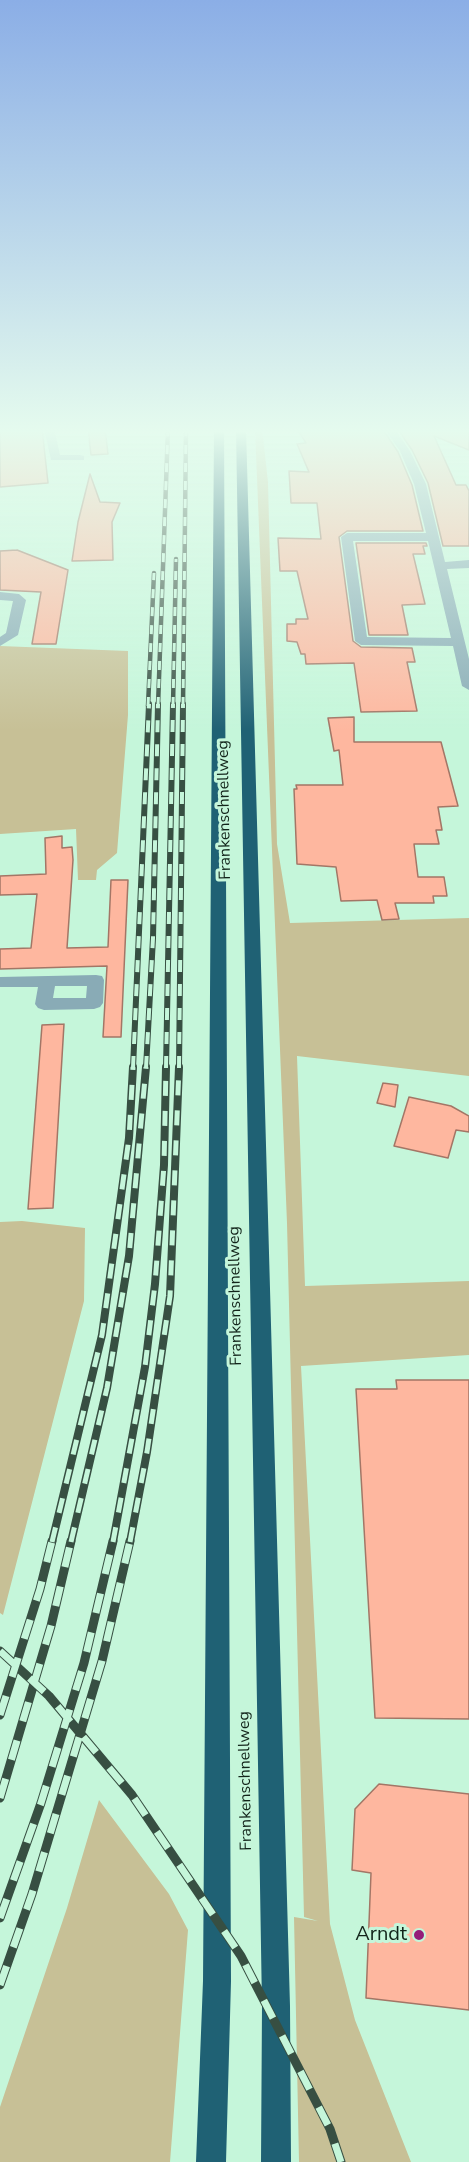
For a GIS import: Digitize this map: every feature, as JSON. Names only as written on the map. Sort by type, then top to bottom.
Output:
[{"type":"highway","name":"Frankenschnellweg","points":[[211,2162],[217,1981],[219,529]]},
{"type":"highway","name":"Frankenschnellweg","points":[[243,529],[276,1971],[276,2162]]},
{"type":"street","points":[[431,529],[469,686]]},
{"type":"street","points":[[433,537],[347,537],[361,640],[458,642]]},
{"type":"street","points":[[440,566],[469,564]]},
{"type":"street","points":[[0,596],[15,597],[20,600],[12,635],[0,642]]},
{"type":"street","points":[[0,982],[46,981]]},
{"type":"shaded area","points":[[259,529],[269,529],[277,844],[290,923],[469,918],[469,1076],[297,1056],[305,1286],[469,1281],[469,1355],[301,1366],[330,1924],[355,2020],[411,2162],[299,2162],[294,1917],[318,1921],[304,1917],[287,1223]]},
{"type":"shaded area","points":[[0,646],[128,651],[128,715],[117,853],[97,870],[96,880],[78,880],[76,829],[0,834]]},
{"type":"shaded area","points":[[22,1221],[85,1228],[84,1301],[3,1615],[0,1613],[0,1222]]},
{"type":"shaded area","points":[[99,1800],[169,1894],[188,1930],[170,2162],[0,2162],[0,2107],[67,1908]]},
{"type":"building","points":[[77,529],[112,529],[113,560],[72,561]]},
{"type":"building","points":[[320,529],[422,529],[423,531],[347,531],[339,537],[353,641],[361,647],[412,648],[415,662],[407,662],[417,711],[361,712],[354,663],[306,664],[305,654],[301,654],[297,642],[287,641],[287,624],[296,624],[296,619],[308,619],[297,571],[280,571],[278,538],[321,539]]},
{"type":"building","points":[[439,529],[469,529],[469,546],[443,546]]},
{"type":"building","points":[[356,543],[426,543],[427,546],[423,546],[425,554],[413,554],[425,604],[402,605],[408,635],[369,635]]},
{"type":"building","points":[[17,550],[68,570],[56,644],[32,644],[41,592],[0,590],[0,551]]},
{"type":"building","points":[[354,717],[354,742],[441,742],[458,806],[438,807],[442,830],[436,830],[439,844],[414,844],[418,877],[444,877],[447,896],[433,896],[434,903],[395,903],[399,919],[382,920],[377,900],[341,901],[336,867],[297,864],[294,789],[297,789],[296,785],[343,785],[339,750],[334,751],[328,718]]},
{"type":"building","points":[[62,836],[62,848],[72,847],[73,860],[67,948],[108,947],[111,880],[128,880],[121,1037],[103,1037],[107,966],[0,969],[0,949],[31,948],[37,894],[0,895],[0,876],[46,874],[45,838]]},
{"type":"building","points":[[64,1024],[53,1208],[28,1209],[42,1025]]},
{"type":"building","points":[[383,1083],[398,1085],[395,1107],[377,1103]]},
{"type":"building","points":[[409,1097],[451,1106],[469,1116],[469,1132],[456,1130],[448,1158],[394,1146]]},
{"type":"building","points":[[396,1380],[469,1380],[469,1719],[375,1718],[356,1389],[397,1389]]},
{"type":"building","name":"Arndt","points":[[379,1784],[469,1794],[469,2010],[366,1998],[371,1873],[352,1870],[355,1809]]},
{"type":"railway","points":[[158,706],[164,529]]},
{"type":"railway","points":[[183,706],[185,529]]},
{"type":"railway","points":[[173,706],[176,559]]},
{"type":"railway","points":[[148,706],[154,573]]},
{"type":"railway","points":[[133,1068],[149,704]]},
{"type":"railway","points":[[146,1068],[153,938],[158,704]]},
{"type":"railway","points":[[166,1068],[173,704]]},
{"type":"railway","points":[[179,1068],[183,704]]},
{"type":"railway","points":[[52,1542],[102,1335],[129,1138],[133,1067]]},
{"type":"railway","points":[[71,1542],[107,1388],[129,1256],[146,1067]]},
{"type":"railway","points":[[113,1542],[145,1367],[155,1284],[164,1165],[166,1067]]},
{"type":"railway","points":[[130,1542],[147,1452],[170,1296],[179,1067]]},
{"type":"railway","points":[[16,1665],[40,1589],[52,1541]]},
{"type":"railway","points":[[34,1682],[51,1626],[71,1541]]},
{"type":"railway","points":[[67,1718],[84,1663],[113,1541]]},
{"type":"railway","points":[[80,1733],[102,1661],[130,1541]]},
{"type":"railway","points":[[0,1651],[16,1665]]},
{"type":"railway","points":[[0,1715],[16,1665]]},
{"type":"railway","points":[[16,1665],[34,1682]]},
{"type":"railway","points":[[0,1798],[34,1682]]},
{"type":"railway","points":[[34,1682],[67,1718]]},
{"type":"railway","points":[[0,1918],[41,1803],[67,1718]]},
{"type":"railway","points":[[67,1718],[80,1733]]},
{"type":"railway","points":[[0,1985],[32,1894],[80,1733]]},
{"type":"railway","points":[[80,1733],[132,1795],[241,1956],[330,2129],[341,2162]]},
{"type":"place","name":"Arndt","points":[[419,1935]]}]
